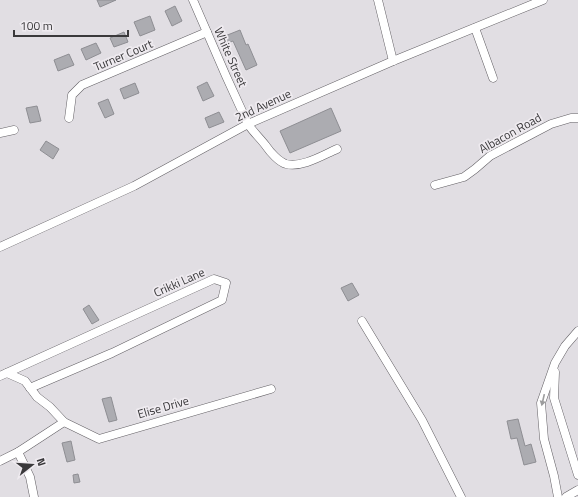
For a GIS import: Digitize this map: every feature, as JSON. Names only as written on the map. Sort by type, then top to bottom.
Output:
[{"type":"street","name":"White Street","points":[[193,0],[248,124],[252,131],[274,156],[285,164],[298,165],[314,160],[336,149]]},
{"type":"street","points":[[378,0],[393,61]]},
{"type":"street","name":"2nd Avenue","points":[[0,247],[134,186],[248,124],[393,61],[543,0]]},
{"type":"street","points":[[475,28],[493,78]]},
{"type":"street","name":"Turner Court","points":[[69,118],[72,94],[82,86],[207,32]]},
{"type":"street","name":"Albacon Road","points":[[435,185],[464,177],[490,156],[551,124],[571,118],[578,118]]},
{"type":"street","points":[[0,133],[14,130]]},
{"type":"street","name":"Crikki Lane","points":[[3,375],[214,279],[226,283],[222,300],[112,353],[30,388]]},
{"type":"street","points":[[362,321],[422,420],[460,497]]},
{"type":"street","points":[[558,497],[544,439],[541,403],[555,363],[565,346],[578,331]]},
{"type":"street","points":[[555,363],[554,398],[578,475]]},
{"type":"street","name":"Elise Drive","points":[[3,375],[25,381],[37,397],[50,407],[64,422],[98,438],[271,389]]},
{"type":"street","points":[[0,461],[18,452],[64,422]]},
{"type":"street","points":[[18,452],[30,477],[34,497]]},
{"type":"street","points":[[566,497],[578,490]]},
{"type":"building","points":[[97,0],[116,0],[100,7]]},
{"type":"building","points":[[175,6],[182,21],[172,26],[165,11]]},
{"type":"building","points":[[150,16],[155,30],[140,36],[134,22]]},
{"type":"building","points":[[240,30],[257,65],[246,70],[233,41],[223,45],[220,38]]},
{"type":"building","points":[[124,32],[128,42],[114,47],[110,38]]},
{"type":"building","points":[[96,43],[101,53],[86,60],[81,49]]},
{"type":"building","points":[[69,54],[74,65],[58,71],[54,60]]},
{"type":"building","points":[[207,82],[214,96],[203,101],[197,87]]},
{"type":"building","points":[[135,83],[139,93],[124,99],[120,89]]},
{"type":"building","points":[[108,99],[114,114],[105,118],[98,103]]},
{"type":"building","points":[[37,106],[41,121],[30,123],[26,108]]},
{"type":"building","points":[[331,108],[341,131],[290,153],[280,131]]},
{"type":"building","points":[[219,112],[224,122],[209,128],[205,118]]},
{"type":"building","points":[[46,141],[59,149],[53,159],[40,150]]},
{"type":"building","points":[[352,283],[359,295],[348,301],[341,288]]},
{"type":"building","points":[[89,305],[99,320],[92,324],[83,309]]},
{"type":"building","points":[[111,397],[117,420],[109,422],[102,399]]},
{"type":"building","points":[[518,419],[525,446],[531,444],[536,462],[524,465],[517,438],[511,439],[507,421]]},
{"type":"building","points":[[71,441],[75,460],[67,462],[62,443]]},
{"type":"building","points":[[78,474],[80,482],[74,483],[73,475]]}]
